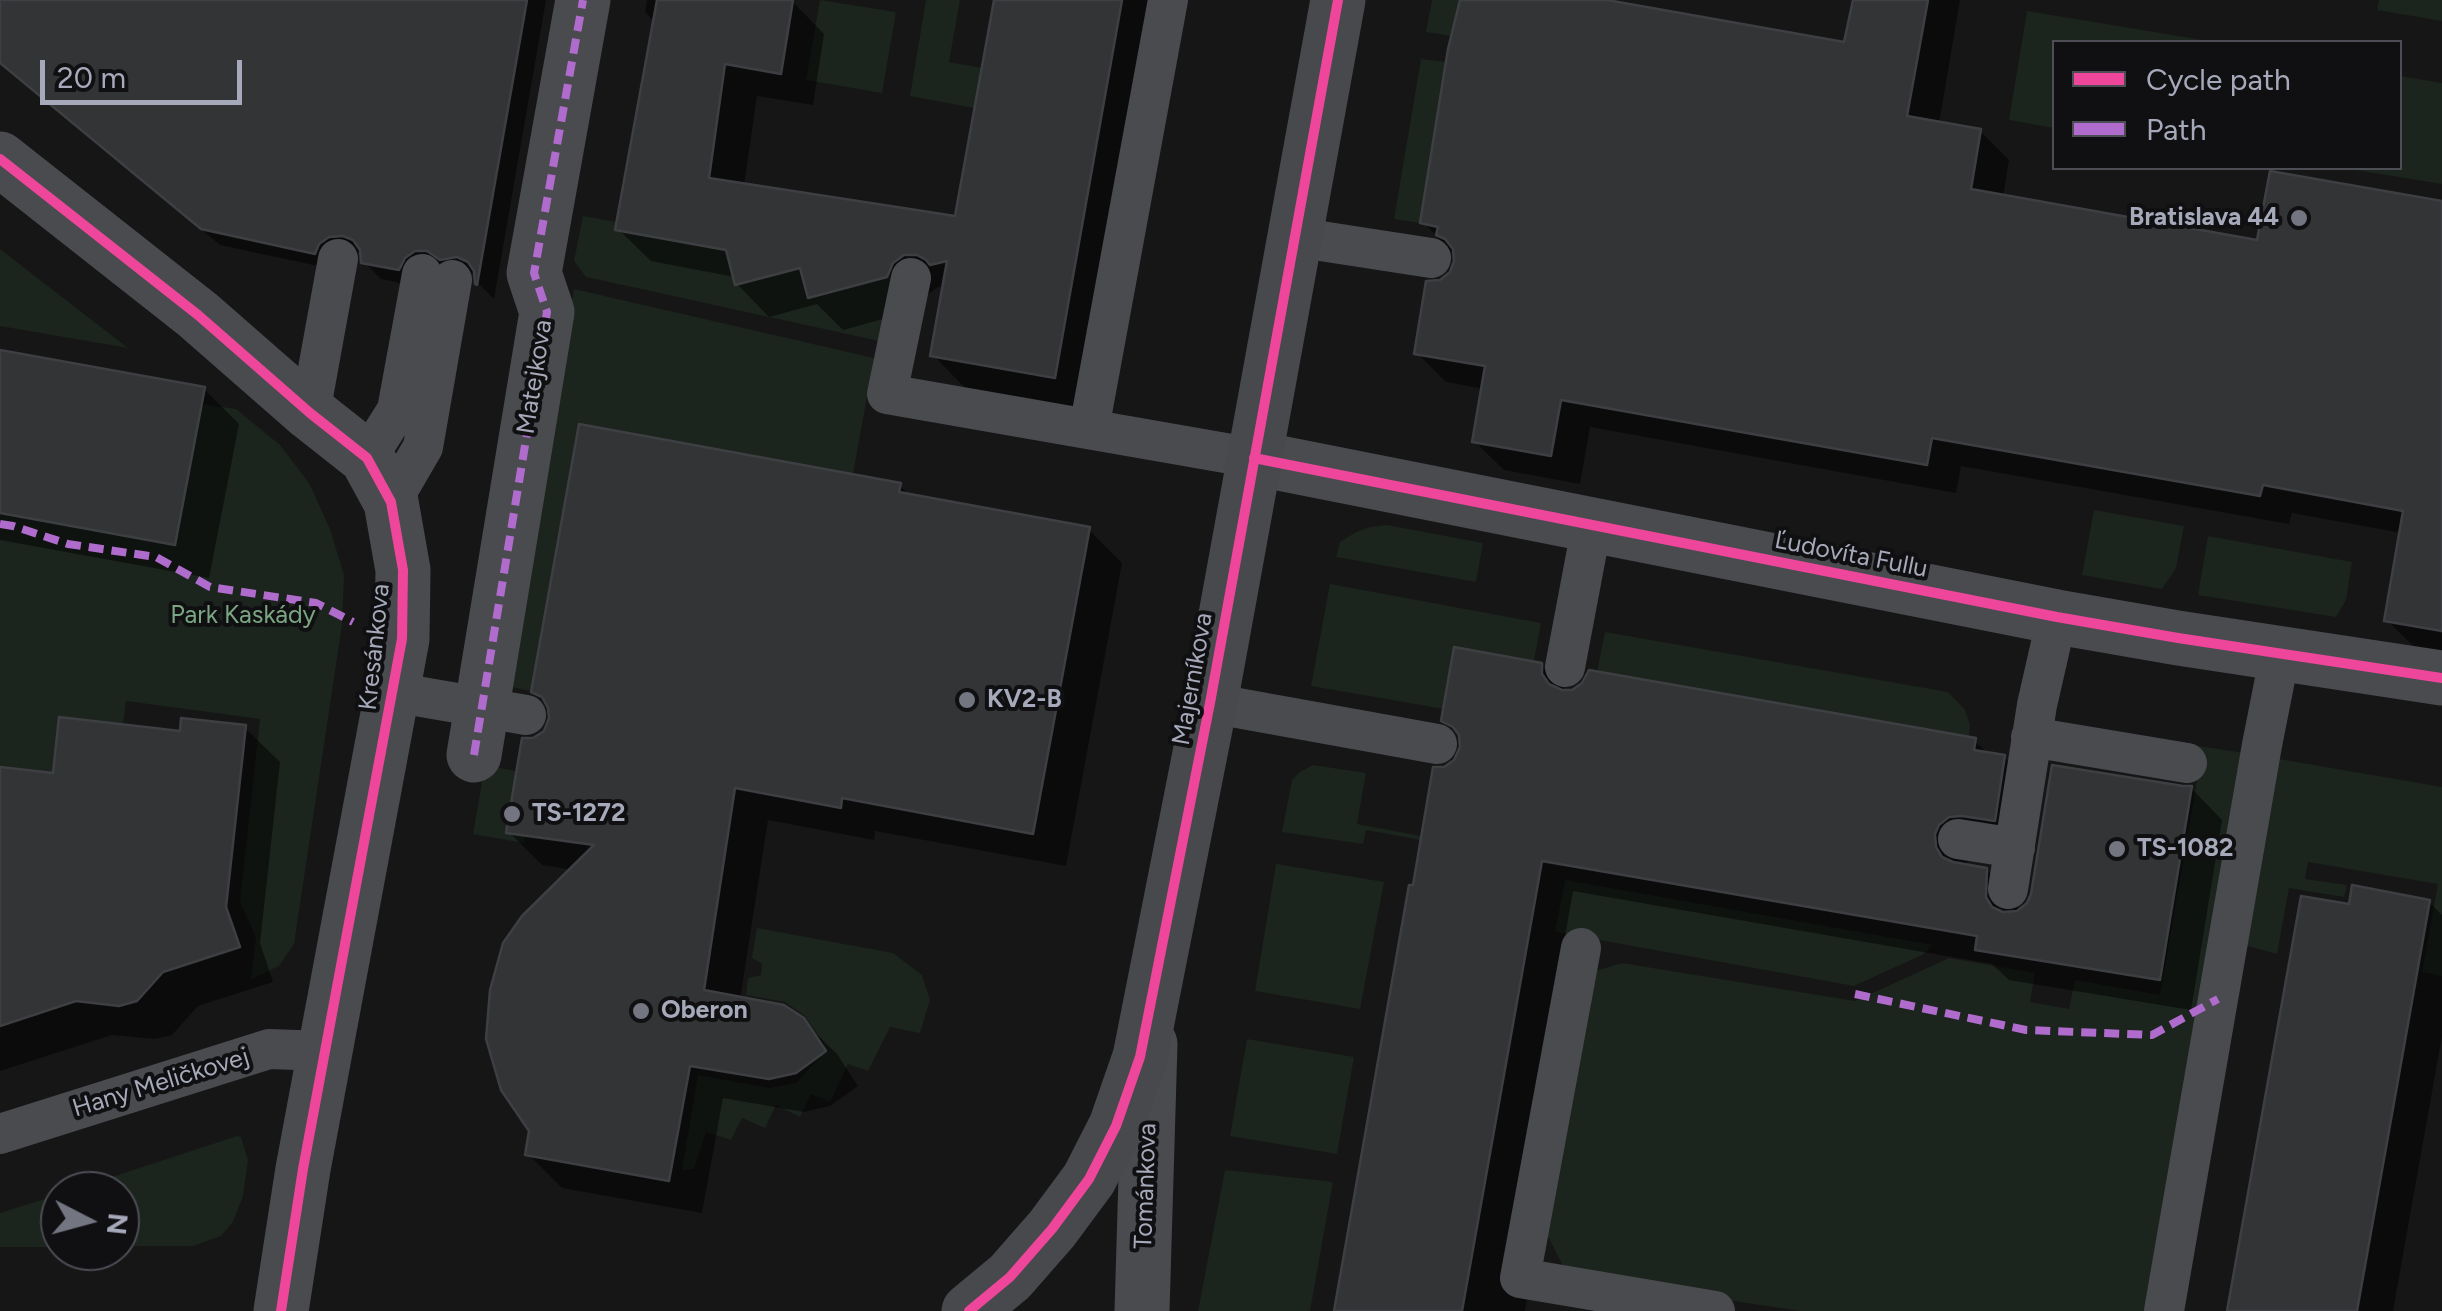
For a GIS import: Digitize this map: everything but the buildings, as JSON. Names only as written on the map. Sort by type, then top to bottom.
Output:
[{"type":"street","name":"Matejkova","points":[[494,726],[547,312],[534,273],[583,0]]},
{"type":"street","name":"Majerníkova","points":[[969,1311],[1010,1277],[1090,1179],[1116,1126],[1140,1058],[1210,703],[1338,0]]},
{"type":"street","points":[[0,159],[198,315],[310,413],[379,480]]},
{"type":"street","name":"Ľudovíta Fullu","points":[[1254,458],[2058,617],[2442,678]]},
{"type":"street","name":"Kresánkova","points":[[281,1311],[300,1186],[402,639],[403,570],[379,480]]},
{"type":"street","name":"Tománkova","points":[[1142,1311],[1151,1000]]},
{"type":"lane","points":[[1089,429],[1168,0]]},
{"type":"lane","points":[[1295,236],[1431,258]]},
{"type":"lane","points":[[310,413],[338,259]]},
{"type":"lane","points":[[379,480],[437,277]]},
{"type":"lane","points":[[911,278],[888,394],[1254,458]]},
{"type":"lane","points":[[1565,667],[1592,524]]},
{"type":"lane","points":[[2008,889],[2031,737],[2058,617]]},
{"type":"lane","points":[[2164,1311],[2280,654]]},
{"type":"lane","points":[[393,692],[494,726]]},
{"type":"lane","points":[[1210,703],[1437,744]]},
{"type":"lane","points":[[2031,737],[2187,762]]},
{"type":"lane","points":[[1958,838],[2015,848]]},
{"type":"lane","points":[[1580,948],[1520,1278],[1715,1311]]},
{"type":"lane","name":"Hany Meličkovej","points":[[0,1134],[269,1049],[325,1052]]},
{"type":"green space","points":[[820,0],[896,12],[882,93],[806,80]]},
{"type":"green space","points":[[926,0],[960,0],[949,62],[982,68],[974,108],[910,96]]},
{"type":"green space","points":[[1432,0],[1461,0],[1462,30],[1453,28],[1451,36],[1426,32]]},
{"type":"green space","points":[[2379,0],[2442,0],[2442,21],[2377,10]]},
{"type":"green space","points":[[2027,11],[2203,40],[2052,40],[2052,128],[2009,120]]},
{"type":"green space","points":[[1421,59],[1447,62],[1420,223],[1394,219]]},
{"type":"green space","points":[[2402,76],[2442,83],[2442,184],[2355,170],[2402,170]]},
{"type":"green space","points":[[583,216],[726,250],[735,285],[800,268],[809,298],[882,278],[884,273],[895,275],[879,341],[586,277],[574,261]]},
{"type":"green space","points":[[0,249],[128,348],[0,326]]},
{"type":"green space","points":[[574,289],[874,358],[853,474],[579,425],[531,691],[501,685]]},
{"type":"green space","name":"Park Kaskády","points":[[202,404],[236,409],[280,445],[309,483],[330,529],[344,575],[342,625],[294,944],[279,966],[251,979],[256,937],[240,902],[260,719],[126,701],[123,725],[53,773],[0,767],[0,513],[174,545]]},
{"type":"green space","points":[[2094,510],[2184,526],[2176,568],[2162,589],[2082,575]]},
{"type":"green space","points":[[1387,525],[1483,543],[1476,582],[1336,557],[1340,542],[1356,532]]},
{"type":"green space","points":[[2208,536],[2352,562],[2346,600],[2336,617],[2198,595]]},
{"type":"green space","points":[[1330,584],[1541,623],[1534,661],[1454,647],[1444,709],[1311,686]]},
{"type":"green space","points":[[1605,632],[1948,692],[1965,710],[1969,737],[1597,672]]},
{"type":"green space","points":[[2198,746],[2245,753],[2151,1311],[1801,1311],[1569,1277],[1542,1225],[1588,973],[1622,963],[1855,1001],[1949,958],[2035,973],[2030,1002],[2069,1009],[2075,980],[2160,995],[2197,780],[2192,778]]},
{"type":"green space","points":[[2279,759],[2442,787],[2442,976],[2422,972],[2438,884],[2308,862],[2305,879],[2347,885],[2344,897],[2289,888],[2277,954],[2247,946]]},
{"type":"green space","points":[[485,765],[602,788],[532,799],[524,843],[473,834]]},
{"type":"green space","points":[[1313,765],[1366,773],[1357,824],[1421,836],[1421,840],[1366,830],[1363,844],[1282,832],[1292,780]]},
{"type":"green space","points":[[1276,864],[1384,882],[1360,1009],[1255,991]]},
{"type":"green space","points":[[1565,880],[1933,945],[1922,955],[1854,986],[1555,932]]},
{"type":"green space","points":[[757,928],[893,953],[922,975],[930,1000],[920,1033],[890,1027],[868,1071],[848,1064],[830,1102],[811,1094],[800,1117],[776,1105],[765,1128],[742,1118],[731,1140],[706,1132],[694,1169],[682,1170],[698,1075],[769,1088],[796,1083],[821,1056],[824,1044],[805,1016],[785,1002],[746,995],[748,978],[761,975],[762,964],[752,958]]},
{"type":"green space","points":[[1247,1039],[1354,1057],[1337,1154],[1230,1136]]},
{"type":"green space","points":[[237,1136],[241,1137],[248,1160],[243,1196],[233,1222],[221,1236],[193,1246],[140,1246],[140,1171],[130,1171]]},
{"type":"green space","points":[[1225,1170],[1333,1182],[1310,1311],[1198,1311]]},
{"type":"green space","points":[[40,1200],[40,1247],[0,1247],[0,1213]]},
{"type":"marked path","points":[[474,755],[547,312],[534,273],[583,0]]},
{"type":"marked path","points":[[0,524],[68,544],[156,557],[210,587],[316,603],[353,622]]},
{"type":"marked path","points":[[1855,994],[2026,1030],[2152,1035],[2218,999]]},
{"type":"cycle path","points":[[969,1311],[1010,1277],[1089,1179],[1116,1126],[1140,1057],[1210,703],[1338,0]]},
{"type":"cycle path","points":[[0,159],[198,315],[367,458],[391,502],[403,570],[402,639],[303,1169],[281,1311]]},
{"type":"cycle path","points":[[1254,458],[2057,617],[2442,678]]},
{"type":"place","name":"Bratislava 44","points":[[2299,218]]},
{"type":"place","name":"KV2-B","points":[[967,700]]},
{"type":"place","name":"TS-1272","points":[[512,814]]},
{"type":"place","name":"TS-1082","points":[[2117,849]]},
{"type":"place","name":"Oberon","points":[[641,1011]]}]
